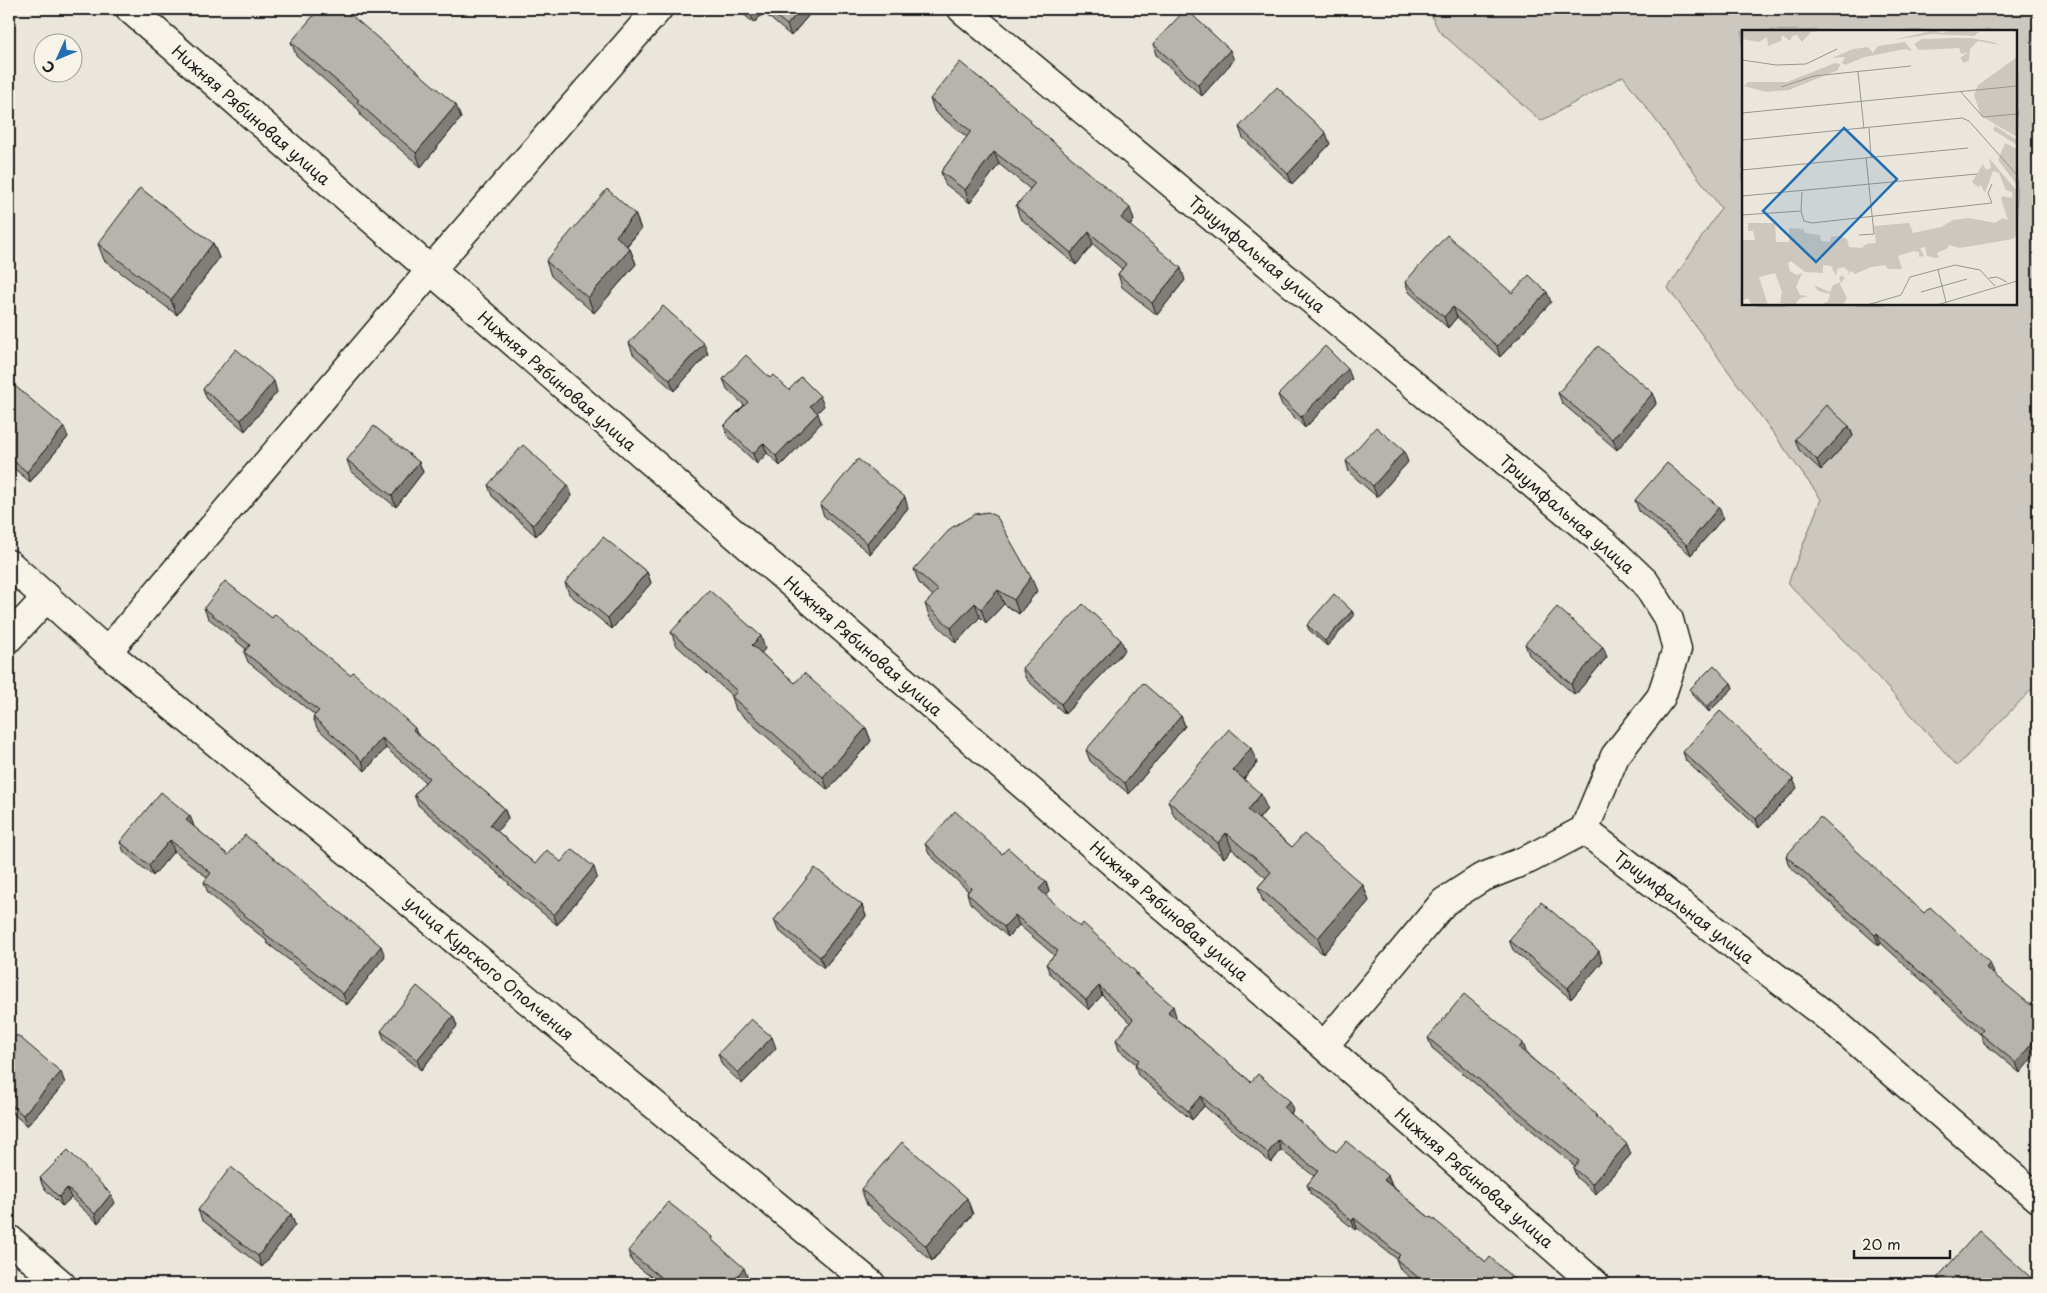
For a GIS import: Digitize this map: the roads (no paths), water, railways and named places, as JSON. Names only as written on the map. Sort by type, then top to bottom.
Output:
[{"type":"street","name":"Нижняя Рябиновая улица","points":[[130,9],[1324,1046],[1595,1284]]},
{"type":"street","points":[[108,652],[430,271],[658,9]]},
{"type":"street","name":"Триумфальная улица","points":[[962,9],[1604,543],[1645,582],[1669,620],[1676,649],[1661,697],[1615,756],[1584,830],[1838,1025],[2038,1198]]},
{"type":"street","name":"улица Курского Ополчения","points":[[9,564],[108,652],[871,1284]]},
{"type":"street","points":[[9,638],[47,597]]},
{"type":"street","points":[[1324,1046],[1444,902],[1481,878],[1529,859],[1584,830]]},
{"type":"street","points":[[9,1239],[61,1284]]}]
